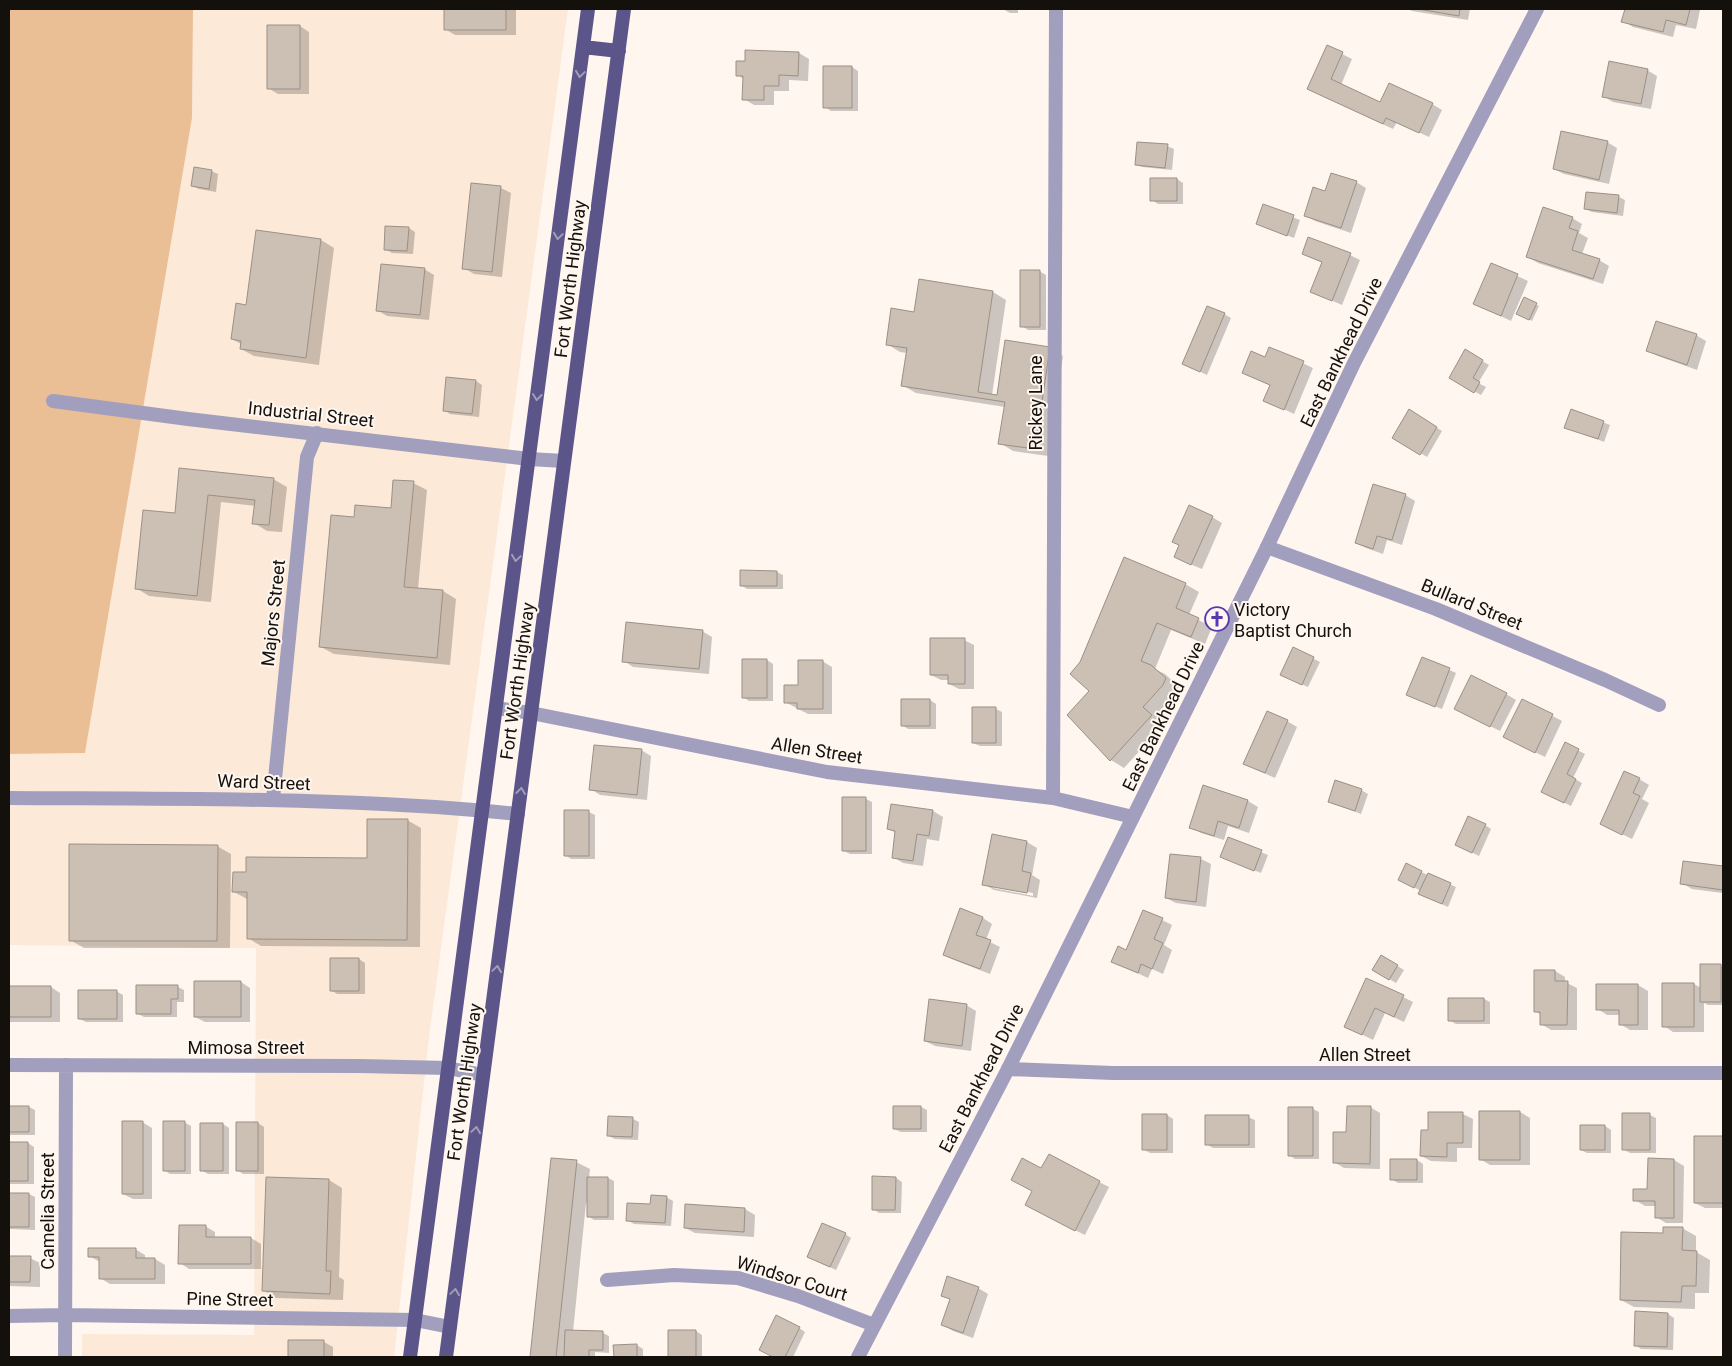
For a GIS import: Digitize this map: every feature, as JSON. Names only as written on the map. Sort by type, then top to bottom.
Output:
[{"type":"main road","name":"Fort Worth Highway","points":[[410,1357],[588,9]]},
{"type":"main road","name":"Fort Worth Highway","points":[[446,1357],[624,9]]},
{"type":"main road","points":[[583,47],[618,51]]},
{"type":"street","name":"Rickey Lane","points":[[1053,798],[1056,9]]},
{"type":"street","name":"East Bankhead Drive","points":[[858,1357],[1008,1069],[1134,817],[1267,548],[1354,363],[1538,9]]},
{"type":"street","name":"Industrial Street","points":[[53,401],[188,420],[316,433],[529,459],[564,461]]},
{"type":"street","name":"Majors Street","points":[[273,799],[307,457],[316,433]]},
{"type":"street","name":"Bullard Street","points":[[1267,548],[1436,609],[1605,680],[1659,705]]},
{"type":"street","name":"Allen Street","points":[[496,708],[531,713],[827,772],[1053,798],[1134,817]]},
{"type":"street","name":"Ward Street","points":[[9,798],[273,799],[518,814]]},
{"type":"street","name":"Mimosa Street","points":[[9,1065],[448,1068],[484,1075]]},
{"type":"street","name":"Camelia Street","points":[[65,1357],[66,1065]]},
{"type":"street","name":"Allen Street","points":[[1008,1069],[1114,1073],[1723,1073]]},
{"type":"street","name":"Windsor Court","points":[[607,1280],[674,1275],[738,1278],[798,1296],[874,1325]]},
{"type":"street","name":"Pine Street","points":[[9,1316],[65,1314],[415,1320],[450,1327]]},
{"type":"shaded area","points":[[9,9],[193,9],[192,118],[85,753],[9,754]]},
{"type":"shaded area","points":[[193,9],[568,9],[429,1037],[394,1357],[82,1357],[82,1334],[254,1335],[256,948],[9,945],[9,754],[85,753],[192,118]]},
{"type":"building","points":[[444,9],[506,9],[506,30],[444,30]]},
{"type":"building","points":[[1418,9],[1460,9],[1459,16]]},
{"type":"building","points":[[1625,9],[1690,9],[1686,25],[1666,20],[1663,32],[1621,22]]},
{"type":"building","points":[[267,25],[300,25],[300,89],[267,89]]},
{"type":"building","points":[[1327,45],[1343,52],[1331,79],[1380,102],[1389,83],[1433,103],[1419,133],[1386,118],[1383,124],[1307,89]]},
{"type":"building","points":[[745,50],[799,52],[798,76],[779,75],[779,86],[764,86],[764,100],[742,100],[743,76],[736,76],[736,61],[745,61]]},
{"type":"building","points":[[1609,61],[1648,69],[1641,104],[1602,97]]},
{"type":"building","points":[[823,66],[852,66],[852,108],[823,108]]},
{"type":"building","points":[[1561,131],[1608,141],[1599,180],[1553,169]]},
{"type":"building","points":[[1137,142],[1168,144],[1165,168],[1135,165]]},
{"type":"building","points":[[194,167],[212,170],[209,189],[191,186]]},
{"type":"building","points":[[1331,173],[1357,181],[1341,228],[1304,216],[1313,187],[1325,191]]},
{"type":"building","points":[[1150,178],[1177,178],[1177,201],[1150,201]]},
{"type":"building","points":[[471,183],[501,186],[492,272],[462,269]]},
{"type":"building","points":[[1586,192],[1619,195],[1617,213],[1584,209]]},
{"type":"building","points":[[1263,204],[1294,215],[1287,236],[1256,224]]},
{"type":"building","points":[[1543,207],[1573,217],[1569,228],[1578,231],[1572,250],[1600,259],[1593,279],[1526,257]]},
{"type":"building","points":[[385,226],[409,227],[407,251],[384,250]]},
{"type":"building","points":[[256,230],[321,239],[306,358],[240,349],[241,341],[231,339],[236,303],[246,305]]},
{"type":"building","points":[[1308,237],[1351,253],[1332,301],[1310,292],[1322,262],[1302,254]]},
{"type":"building","points":[[1491,263],[1518,274],[1501,316],[1473,304]]},
{"type":"building","points":[[381,264],[425,268],[420,315],[376,311]]},
{"type":"building","points":[[1020,270],[1040,270],[1040,327],[1020,327]]},
{"type":"building","points":[[919,279],[993,291],[978,392],[997,395],[1005,340],[1050,347],[1035,449],[998,444],[1005,402],[901,386],[907,348],[886,345],[891,308],[914,312]]},
{"type":"building","points":[[1524,297],[1537,303],[1529,320],[1516,314]]},
{"type":"building","points":[[1207,306],[1225,313],[1200,372],[1182,364]]},
{"type":"building","points":[[1656,321],[1697,334],[1687,365],[1646,351]]},
{"type":"building","points":[[1269,347],[1304,361],[1284,410],[1263,401],[1270,385],[1242,373],[1251,351],[1265,357]]},
{"type":"building","points":[[1465,349],[1483,360],[1473,378],[1480,382],[1474,393],[1449,378]]},
{"type":"building","points":[[446,377],[476,380],[472,414],[443,411]]},
{"type":"building","points":[[1409,409],[1437,427],[1420,455],[1392,438]]},
{"type":"building","points":[[1571,409],[1604,421],[1598,439],[1564,428]]},
{"type":"building","points":[[179,468],[274,478],[269,525],[252,524],[255,500],[208,495],[197,596],[135,589],[143,510],[175,513]]},
{"type":"building","points":[[393,480],[414,481],[404,587],[443,590],[437,658],[319,647],[331,515],[354,517],[355,505],[391,508]]},
{"type":"building","points":[[1373,484],[1406,494],[1392,540],[1377,536],[1373,549],[1355,543]]},
{"type":"building","points":[[1189,505],[1213,516],[1191,565],[1174,557],[1179,545],[1172,542]]},
{"type":"building","points":[[1124,557],[1186,583],[1176,608],[1199,618],[1191,637],[1157,623],[1141,661],[1151,665],[1166,678],[1163,685],[1143,707],[1152,715],[1110,761],[1067,715],[1089,691],[1070,674],[1080,662]]},
{"type":"building","points":[[740,570],[777,571],[777,586],[740,586]]},
{"type":"building","points":[[626,622],[703,630],[699,669],[622,662]]},
{"type":"building","points":[[930,638],[965,638],[965,684],[948,684],[948,675],[930,675]]},
{"type":"building","points":[[1293,647],[1314,657],[1302,685],[1280,675]]},
{"type":"building","points":[[1422,657],[1450,668],[1435,707],[1406,695]]},
{"type":"building","points":[[742,659],[767,659],[767,698],[742,698]]},
{"type":"building","points":[[798,660],[823,660],[823,709],[797,709],[797,703],[784,703],[784,685],[798,685]]},
{"type":"building","points":[[1471,675],[1507,693],[1490,727],[1454,709]]},
{"type":"building","points":[[901,699],[930,699],[930,726],[901,726]]},
{"type":"building","points":[[1522,699],[1553,714],[1535,753],[1503,737]]},
{"type":"building","points":[[972,707],[996,707],[996,743],[972,743]]},
{"type":"building","points":[[1267,711],[1288,720],[1265,773],[1243,764]]},
{"type":"building","points":[[1565,742],[1579,749],[1567,774],[1576,779],[1564,803],[1541,792]]},
{"type":"building","points":[[594,745],[642,749],[637,795],[589,790]]},
{"type":"building","points":[[1624,771],[1640,778],[1633,793],[1640,796],[1622,835],[1600,824]]},
{"type":"building","points":[[1335,780],[1362,789],[1355,811],[1328,802]]},
{"type":"building","points":[[1203,785],[1248,800],[1239,828],[1218,821],[1214,836],[1189,828]]},
{"type":"building","points":[[842,797],[866,797],[866,851],[842,851]]},
{"type":"building","points":[[891,804],[933,810],[929,836],[917,834],[913,861],[892,858],[895,831],[887,829]]},
{"type":"building","points":[[564,810],[589,810],[589,856],[564,856]]},
{"type":"building","points":[[1468,816],[1486,824],[1472,853],[1455,845]]},
{"type":"building","points":[[367,819],[408,819],[407,940],[247,939],[247,892],[232,892],[233,872],[246,872],[246,857],[367,858]]},
{"type":"building","points":[[992,834],[1027,841],[1022,871],[1031,873],[1027,893],[982,885]]},
{"type":"building","points":[[1228,837],[1262,850],[1254,871],[1220,857]]},
{"type":"building","points":[[69,844],[218,845],[217,941],[69,941]]},
{"type":"building","points":[[1170,854],[1201,857],[1196,902],[1165,898]]},
{"type":"building","points":[[1683,861],[1723,866],[1723,890],[1680,884]]},
{"type":"building","points":[[1406,863],[1422,871],[1414,888],[1398,880]]},
{"type":"building","points":[[1428,873],[1451,883],[1442,904],[1418,894]]},
{"type":"building","points":[[960,908],[983,917],[976,935],[991,940],[980,969],[943,955]]},
{"type":"building","points":[[1143,910],[1163,918],[1154,939],[1163,943],[1152,969],[1141,964],[1138,973],[1111,962],[1118,946],[1126,950]]},
{"type":"building","points":[[1381,955],[1398,965],[1389,980],[1372,970]]},
{"type":"building","points":[[330,958],[359,958],[359,991],[330,991]]},
{"type":"building","points":[[1700,964],[1721,964],[1721,1002],[1700,1002]]},
{"type":"building","points":[[1534,970],[1555,970],[1555,981],[1568,981],[1567,1025],[1540,1025],[1540,1012],[1534,1012]]},
{"type":"building","points":[[1366,978],[1404,995],[1394,1017],[1375,1008],[1362,1035],[1344,1027]]},
{"type":"building","points":[[194,981],[241,981],[241,1017],[194,1017]]},
{"type":"building","points":[[1662,983],[1694,983],[1694,1027],[1662,1027]]},
{"type":"building","points":[[1596,984],[1638,984],[1638,1025],[1619,1025],[1619,1010],[1596,1010]]},
{"type":"building","points":[[136,985],[178,985],[178,999],[171,999],[171,1014],[136,1014]]},
{"type":"building","points":[[9,986],[51,986],[51,1017],[9,1017]]},
{"type":"building","points":[[78,990],[117,990],[117,1019],[78,1019]]},
{"type":"building","points":[[1448,998],[1484,998],[1484,1021],[1448,1021]]},
{"type":"building","points":[[929,999],[967,1004],[962,1046],[924,1041]]},
{"type":"building","points":[[9,1106],[29,1106],[29,1132],[9,1132]]},
{"type":"building","points":[[893,1106],[921,1106],[921,1129],[893,1129]]},
{"type":"building","points":[[1347,1106],[1371,1106],[1370,1164],[1333,1163],[1333,1132],[1346,1132]]},
{"type":"building","points":[[1288,1107],[1313,1107],[1313,1156],[1288,1156]]},
{"type":"building","points":[[1479,1111],[1520,1111],[1520,1160],[1479,1160]]},
{"type":"building","points":[[1428,1112],[1463,1112],[1463,1143],[1447,1143],[1447,1157],[1420,1156],[1421,1130],[1428,1130]]},
{"type":"building","points":[[1622,1113],[1650,1113],[1650,1150],[1622,1150]]},
{"type":"building","points":[[1142,1114],[1167,1114],[1167,1150],[1142,1150]]},
{"type":"building","points":[[1205,1115],[1249,1115],[1249,1145],[1205,1145]]},
{"type":"building","points":[[608,1116],[633,1117],[632,1137],[607,1136]]},
{"type":"building","points":[[122,1121],[143,1121],[143,1194],[122,1194]]},
{"type":"building","points":[[163,1121],[185,1121],[185,1171],[163,1171]]},
{"type":"building","points":[[236,1122],[258,1122],[258,1171],[236,1171]]},
{"type":"building","points":[[200,1123],[223,1123],[223,1171],[200,1171]]},
{"type":"building","points":[[1580,1125],[1605,1125],[1605,1150],[1580,1150]]},
{"type":"building","points":[[1694,1136],[1723,1136],[1723,1203],[1694,1203]]},
{"type":"building","points":[[9,1142],[28,1142],[28,1181],[9,1181]]},
{"type":"building","points":[[1049,1154],[1100,1181],[1075,1231],[1025,1205],[1032,1191],[1011,1180],[1022,1158],[1041,1168]]},
{"type":"building","points":[[551,1158],[577,1160],[556,1357],[530,1357]]},
{"type":"building","points":[[1648,1158],[1674,1159],[1674,1218],[1655,1218],[1655,1201],[1633,1201],[1633,1189],[1647,1189]]},
{"type":"building","points":[[1390,1159],[1417,1159],[1417,1180],[1390,1180]]},
{"type":"building","points":[[872,1176],[896,1177],[895,1210],[872,1210]]},
{"type":"building","points":[[266,1177],[329,1179],[326,1271],[331,1271],[330,1294],[262,1291]]},
{"type":"building","points":[[587,1177],[608,1177],[608,1217],[587,1217]]},
{"type":"building","points":[[9,1193],[29,1193],[29,1227],[9,1227]]},
{"type":"building","points":[[651,1195],[667,1196],[665,1223],[626,1221],[627,1203],[650,1204]]},
{"type":"building","points":[[685,1204],[745,1208],[744,1232],[684,1228]]},
{"type":"building","points":[[822,1223],[846,1233],[830,1267],[807,1257]]},
{"type":"building","points":[[179,1225],[206,1225],[206,1237],[251,1237],[251,1264],[178,1264]]},
{"type":"building","points":[[1663,1227],[1683,1227],[1682,1250],[1697,1251],[1696,1286],[1682,1286],[1681,1302],[1620,1300],[1621,1232],[1663,1233]]},
{"type":"building","points":[[88,1248],[136,1248],[136,1258],[155,1258],[155,1279],[99,1279],[99,1257],[88,1257]]},
{"type":"building","points":[[9,1256],[31,1256],[30,1282],[9,1282]]},
{"type":"building","points":[[947,1276],[979,1287],[963,1333],[941,1325],[950,1299],[941,1296]]},
{"type":"building","points":[[1635,1311],[1668,1313],[1667,1347],[1634,1346]]},
{"type":"building","points":[[776,1315],[800,1327],[785,1357],[773,1357],[759,1350]]},
{"type":"building","points":[[565,1330],[603,1331],[603,1350],[589,1350],[589,1357],[564,1357]]},
{"type":"building","points":[[668,1330],[696,1330],[696,1357],[668,1357]]},
{"type":"building","points":[[288,1340],[324,1340],[324,1357],[288,1357]]},
{"type":"building","points":[[637,1344],[637,1357],[614,1357],[613,1345]]},
{"type":"place","name":"Victory Baptist Church","points":[[1217,619]]}]
